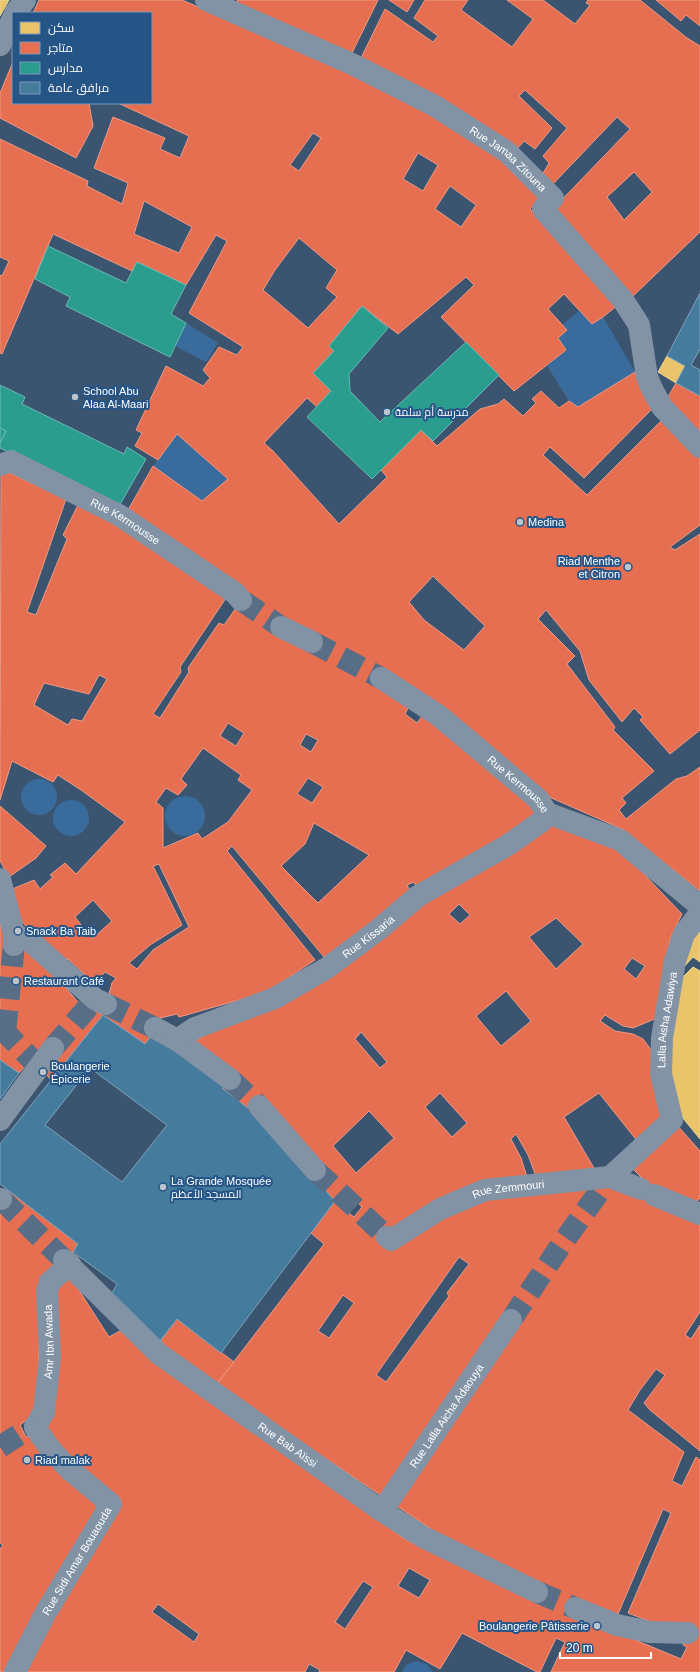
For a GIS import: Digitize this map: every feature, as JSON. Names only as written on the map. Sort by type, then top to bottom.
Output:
[{"type":"street","points":[[17,12],[25,0]]},
{"type":"street","name":"Rue Jamaa Zitouna","points":[[206,0],[352,64],[435,106],[507,152],[553,198],[543,209],[623,300],[639,325],[647,377],[652,389],[662,407],[700,447]]},
{"type":"street","points":[[0,45],[12,20]]},
{"type":"street","name":"Rue Kermousse","points":[[0,465],[11,461],[119,515],[235,593],[241,600]]},
{"type":"street","points":[[281,627],[312,642]]},
{"type":"street","name":"Rue Kermousse","points":[[381,678],[438,715],[538,799],[547,813],[620,840],[700,906]]},
{"type":"street","name":"Rue Kissaria","points":[[177,1040],[195,1028],[275,998],[327,968],[378,930],[418,896],[508,845],[542,822],[547,813]]},
{"type":"street","points":[[0,879],[14,940],[30,941],[96,999],[106,1004]]},
{"type":"street","name":"Lalla Aisha Adawiya","points":[[610,1177],[672,1120],[661,1074],[662,1038],[675,962],[684,934],[700,914]]},
{"type":"street","points":[[155,1028],[177,1040],[230,1079]]},
{"type":"street","points":[[0,1120],[53,1048]]},
{"type":"street","points":[[259,1106],[315,1170]]},
{"type":"street","name":"Rue Zemmouri","points":[[387,1237],[391,1240],[440,1208],[485,1190],[610,1177],[700,1214]]},
{"type":"street","name":"Amr Ibn Awada","points":[[29,1429],[44,1412],[50,1357],[47,1291],[50,1282],[67,1262]]},
{"type":"street","name":"Rue Bab Aïssi","points":[[67,1262],[159,1354],[382,1511],[423,1537],[537,1592]]},
{"type":"street","name":"Rue Lalla Aicha Adaouya","points":[[382,1511],[511,1320]]},
{"type":"street","name":"Rue Sidi Amar Bouaouda","points":[[15,1672],[45,1614],[111,1504],[69,1469],[29,1429]]},
{"type":"street","points":[[575,1608],[617,1625],[650,1632],[688,1633]]},
{"type":"shaded area","points":[[579,311],[592,324],[603,317],[635,372],[578,407],[569,401],[547,366],[566,350],[558,338],[567,330],[562,325]]},
{"type":"shaded area","points":[[186,323],[218,343],[206,362],[175,346]]},
{"type":"shaded area","points":[[177,434],[228,479],[202,501],[153,466]]},
{"type":"shaded area","points":[[39,779],[49,782],[54,787],[57,797],[54,807],[49,812],[39,815],[29,812],[24,807],[21,797],[24,787],[29,782]]},
{"type":"shaded area","points":[[185,796],[199,802],[205,816],[199,830],[185,836],[171,830],[165,816],[171,802]]},
{"type":"shaded area","points":[[71,800],[84,805],[89,818],[84,831],[71,836],[58,831],[53,818],[58,805]]},
{"type":"shaded area","points":[[416,1661],[426,1664],[433,1672],[402,1672],[406,1665]]},
{"type":"building: سكن","points":[[0,0],[9,0],[0,16]]},
{"type":"building: سكن","points":[[667,356],[685,366],[676,383],[658,372]]},
{"type":"building: سكن","points":[[700,928],[700,962],[693,957],[681,970],[680,960]]},
{"type":"building: سكن","points":[[693,967],[700,971],[700,1139],[673,1106],[666,1072],[681,979]]},
{"type":"building: متاجر","name":"Medina","points":[[39,0],[182,0],[376,84],[429,110],[463,130],[504,160],[504,164],[540,198],[530,209],[619,304],[592,324],[564,294],[548,309],[567,330],[558,338],[566,350],[514,391],[441,317],[474,285],[466,277],[398,334],[362,306],[329,346],[334,351],[313,373],[331,391],[317,407],[307,398],[264,443],[339,524],[387,477],[381,470],[421,430],[437,446],[480,409],[498,404],[504,399],[523,416],[536,403],[532,399],[541,391],[559,408],[569,401],[578,407],[635,372],[653,408],[584,478],[550,447],[543,455],[587,495],[663,419],[700,458],[700,525],[670,547],[675,550],[700,534],[700,730],[670,754],[640,720],[643,717],[634,708],[622,722],[589,680],[580,651],[546,610],[538,619],[575,656],[567,664],[615,727],[613,730],[654,771],[622,798],[626,803],[619,810],[626,819],[676,779],[687,776],[700,767],[700,891],[622,829],[547,796],[444,708],[380,670],[374,682],[410,704],[405,714],[417,723],[426,711],[474,749],[539,808],[537,812],[506,838],[417,888],[414,882],[407,885],[411,893],[376,924],[324,957],[232,846],[227,851],[315,960],[267,992],[179,1017],[177,1014],[160,1018],[152,1035],[145,1044],[103,1015],[112,983],[116,978],[105,972],[94,983],[68,959],[62,965],[38,941],[21,920],[10,890],[34,880],[40,889],[53,877],[50,875],[65,863],[76,874],[125,822],[58,775],[53,782],[12,761],[0,800],[1,469],[66,499],[27,612],[36,615],[67,539],[63,535],[78,505],[145,537],[228,595],[180,667],[181,672],[153,714],[160,718],[189,672],[188,668],[219,623],[224,625],[245,595],[237,583],[128,510],[153,466],[202,501],[228,479],[177,434],[158,460],[135,446],[142,433],[136,430],[166,366],[203,386],[210,378],[203,370],[219,347],[237,355],[243,347],[189,313],[227,241],[216,235],[186,285],[137,262],[132,271],[53,234],[2,354],[0,353],[0,275],[2,276],[9,261],[0,257],[0,139],[88,181],[87,186],[122,204],[128,183],[94,168],[113,117],[165,138],[160,149],[180,158],[189,136],[120,104],[152,104],[152,12],[33,12]],"holes":[[[313,133],[321,138],[299,171],[290,165]],[[418,153],[438,165],[423,191],[403,179]],[[450,186],[476,205],[461,227],[435,209]],[[144,201],[192,227],[179,253],[134,234]],[[299,238],[337,270],[326,288],[337,297],[308,328],[263,290],[275,270]],[[433,576],[485,626],[464,650],[424,620],[409,602]],[[282,622],[317,637],[311,650],[276,630]],[[99,675],[107,679],[82,721],[72,719],[68,725],[34,705],[44,683],[89,694]],[[228,723],[244,733],[236,746],[220,736]],[[306,734],[318,740],[311,752],[300,745]],[[203,748],[241,775],[238,780],[252,790],[228,822],[202,839],[198,833],[163,848],[163,808],[156,802],[166,788],[178,795],[187,785],[181,779]],[[308,778],[323,787],[312,803],[297,794]],[[314,823],[369,855],[318,903],[281,866],[305,844]],[[159,864],[189,927],[153,950],[137,969],[129,963],[150,945],[182,925],[153,866]],[[93,900],[112,921],[92,939],[75,917]]]},
{"type":"building: متاجر","points":[[238,0],[378,0],[351,55],[236,2]]},
{"type":"building: متاجر","points":[[389,0],[414,0],[407,12]]},
{"type":"building: متاجر","points":[[425,0],[468,0],[461,10],[512,47],[533,19],[507,0],[543,0],[575,24],[590,5],[586,3],[588,0],[640,0],[687,38],[700,46],[700,232],[631,298],[552,210],[630,129],[617,117],[553,184],[542,175],[549,163],[543,156],[567,128],[525,90],[519,96],[552,128],[535,149],[524,141],[517,149],[361,58],[385,9],[433,42],[438,36],[414,18]],"holes":[[[634,172],[652,192],[624,220],[607,197]]]},
{"type":"building: متاجر","points":[[656,0],[700,0],[700,26],[686,15],[681,21]]},
{"type":"building: متاجر","points":[[12,64],[12,104],[89,104],[93,126],[76,158],[0,118],[0,93]]},
{"type":"building: متاجر","points":[[676,383],[700,396],[700,438],[668,397]]},
{"type":"building: متاجر","points":[[0,806],[46,846],[36,858],[9,877],[0,861]]},
{"type":"building: متاجر","points":[[554,821],[621,850],[682,914],[670,939],[657,1018],[633,1028],[623,1026],[605,1015],[600,1021],[615,1031],[633,1034],[643,1039],[652,1051],[665,1119],[638,1142],[599,1093],[564,1117],[598,1175],[537,1179],[528,1155],[516,1134],[511,1139],[521,1158],[528,1180],[488,1195],[645,1181],[629,1165],[676,1124],[700,1151],[700,1198],[694,1205],[652,1202],[700,1225],[700,1312],[685,1335],[691,1339],[700,1325],[700,1451],[650,1410],[644,1403],[665,1375],[656,1369],[640,1390],[628,1410],[684,1452],[672,1481],[682,1486],[696,1457],[700,1460],[700,1672],[551,1672],[565,1642],[556,1638],[540,1672],[537,1672],[462,1633],[440,1669],[406,1650],[394,1672],[319,1672],[320,1670],[309,1664],[305,1672],[24,1672],[121,1499],[87,1472],[45,1431],[56,1292],[68,1273],[109,1337],[120,1331],[406,1540],[534,1598],[216,1385],[324,1244],[311,1233],[335,1201],[253,1112],[222,1088],[230,1079],[194,1042]],"holes":[[[459,904],[470,915],[460,924],[449,914]],[[556,918],[583,944],[556,969],[529,937]],[[632,958],[645,966],[636,979],[624,969]],[[506,991],[531,1021],[501,1046],[476,1016]],[[361,1032],[387,1062],[380,1068],[355,1039]],[[440,1093],[467,1123],[452,1137],[425,1107]],[[369,1111],[394,1138],[356,1173],[333,1146]],[[357,1202],[362,1207],[354,1217],[349,1213]],[[459,1257],[469,1264],[447,1293],[449,1296],[386,1382],[376,1375]],[[343,1295],[354,1303],[329,1338],[318,1331]],[[663,1509],[671,1513],[628,1613],[654,1623],[688,1633],[683,1645],[687,1647],[681,1659],[573,1614],[578,1602],[618,1614]],[[409,1568],[430,1580],[419,1598],[398,1586]],[[363,1581],[373,1587],[345,1629],[335,1622]],[[158,1604],[199,1634],[194,1642],[152,1612]]]},
{"type":"building: متاجر","points":[[0,911],[78,1002],[103,1015],[51,1080],[45,1073],[46,1043],[19,1073],[0,1060]]},
{"type":"building: متاجر","points":[[8,1190],[78,1244],[73,1252],[40,1282],[38,1412],[20,1425],[26,1437],[33,1433],[100,1502],[6,1672],[0,1672],[0,1549],[3,1545],[0,1543],[0,1200]]},
{"type":"building: متاجر","points":[[177,1319],[234,1362],[216,1385],[158,1344]]},
{"type":"building: مدارس","points":[[48,246],[126,283],[137,262],[186,285],[171,314],[186,323],[170,357],[66,306],[70,297],[35,279]]},
{"type":"building: مدارس","points":[[362,306],[388,328],[349,374],[350,391],[380,422],[466,342],[499,375],[433,441],[421,430],[372,479],[307,417],[331,391],[313,373],[334,351],[329,346]]},
{"type":"building: مدارس","points":[[0,385],[25,397],[22,404],[124,454],[127,447],[146,459],[118,508],[0,448],[0,443],[6,431],[0,428]]},
{"type":"building: مدارس","points":[[0,428],[6,431],[0,443]]},
{"type":"building: مرافق عامة","points":[[700,293],[700,349],[691,365],[700,370],[700,396],[676,383],[685,366],[667,356]]},
{"type":"building: مرافق عامة","name":"La Grande Mosquée المسجد الأعظم","points":[[103,1015],[145,1044],[152,1035],[225,1085],[222,1088],[253,1112],[335,1201],[221,1353],[177,1319],[160,1341],[111,1295],[117,1284],[73,1252],[78,1244],[0,1184],[0,1144]],"holes":[[[90,1068],[167,1125],[122,1182],[45,1125]]]},
{"type":"building: مرافق عامة","points":[[0,1060],[19,1073],[0,1099]]},
{"type":"tunnel","points":[[241,600],[281,627]]},
{"type":"tunnel","points":[[312,642],[381,678]]},
{"type":"tunnel","points":[[5,1032],[14,945]]},
{"type":"tunnel","points":[[53,1048],[95,999]]},
{"type":"tunnel","points":[[106,1004],[155,1028]]},
{"type":"tunnel","points":[[0,1029],[5,1032],[39,1067]]},
{"type":"tunnel","points":[[230,1079],[259,1106]]},
{"type":"tunnel","points":[[315,1170],[387,1237]]},
{"type":"tunnel","points":[[511,1320],[561,1245],[610,1177]]},
{"type":"tunnel","points":[[1,1199],[64,1260]]},
{"type":"tunnel","points":[[0,1447],[23,1432]]},
{"type":"tunnel","points":[[537,1592],[575,1608]]},
{"type":"place","name":"School Abu Alaa Al-Maari","points":[[75,397]]},
{"type":"place","name":"مدرسة أم سلمة","points":[[387,412]]},
{"type":"place","name":"Medina","points":[[520,522]]},
{"type":"place","name":"Riad Menthe et Citron","points":[[628,567]]},
{"type":"place","name":"Snack Ba Taib","points":[[18,931]]},
{"type":"place","name":"Restaurant Café","points":[[16,981]]},
{"type":"place","name":"Boulangerie Épicerie","points":[[43,1072]]},
{"type":"place","name":"La Grande Mosquée المسجد الأعظم","points":[[163,1187]]},
{"type":"place","name":"Riad malak","points":[[27,1460]]},
{"type":"place","name":"Boulangerie Pâtisserie","points":[[597,1626]]}]
